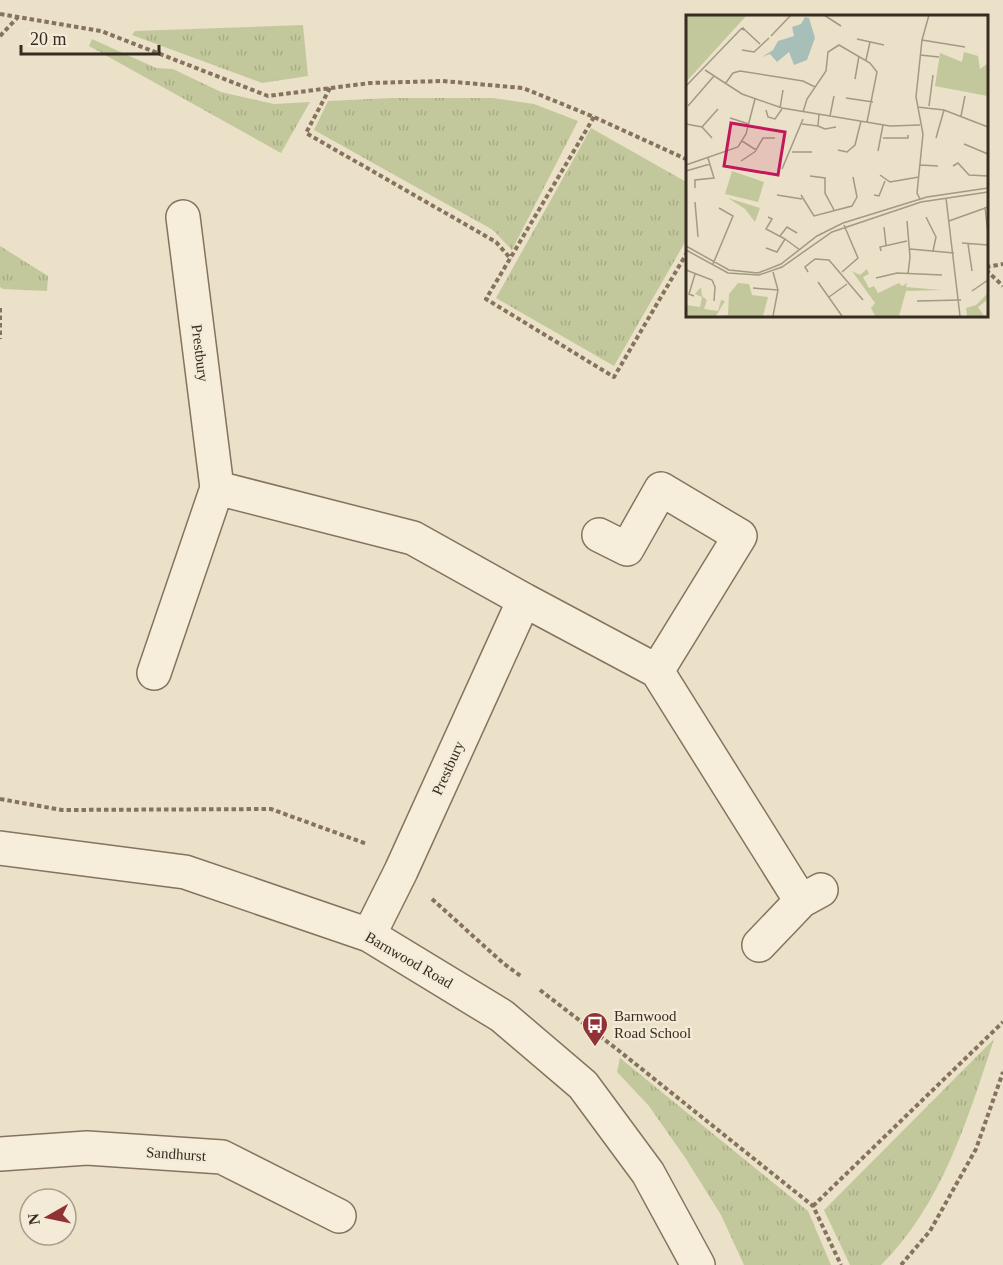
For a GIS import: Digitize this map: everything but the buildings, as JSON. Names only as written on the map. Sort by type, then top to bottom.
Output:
[{"type":"street","name":"Prestbury","points":[[154,673],[217,488],[183,217]]},
{"type":"street","points":[[217,488],[413,538],[657,671],[811,896],[759,945]]},
{"type":"street","points":[[599,535],[627,549],[661,489],[740,536],[657,671]]},
{"type":"street","name":"Prestbury","points":[[369,935],[404,865],[524,600]]},
{"type":"street","name":"Barnwood Road","points":[[0,848],[185,872],[369,935],[502,1016],[583,1085],[648,1173],[698,1265]]},
{"type":"street","name":"Sandhurst","points":[[0,1154],[87,1148],[222,1157],[339,1216]]},
{"type":"path","points":[[0,14],[101,31],[268,96],[370,83],[443,81],[524,88],[686,159]]},
{"type":"path","points":[[0,36],[19,17]]},
{"type":"path","points":[[330,88],[306,133],[496,242],[511,259]]},
{"type":"path","points":[[594,117],[486,299],[614,377],[686,254]]},
{"type":"path","points":[[988,269],[1003,264]]},
{"type":"path","points":[[988,270],[1003,286]]},
{"type":"path","points":[[0,308],[0,339]]},
{"type":"path","points":[[0,800],[62,810],[271,809],[404,865],[503,963],[522,977]]},
{"type":"path","points":[[532,984],[813,1206],[841,1265]]},
{"type":"path","points":[[813,1206],[1003,1022]]},
{"type":"path","points":[[901,1265],[930,1231],[976,1149],[1003,1072]]},
{"type":"green space","points":[[303,25],[308,76],[262,83],[132,35],[135,31]]},
{"type":"green space","points":[[92,39],[156,68],[173,69],[221,92],[274,104],[310,102],[281,153],[89,46]]},
{"type":"green space","points":[[391,98],[493,98],[534,104],[578,121],[512,250],[493,230],[314,130],[328,101]]},
{"type":"green space","points":[[591,128],[686,182],[686,240],[614,366],[496,298]]},
{"type":"green space","points":[[0,246],[48,276],[47,291],[0,287]]},
{"type":"green space","points":[[994,1039],[951,1159],[921,1215],[881,1265],[850,1265],[824,1210]]},
{"type":"green space","points":[[620,1058],[808,1211],[831,1265],[744,1265],[721,1215],[686,1159],[649,1106],[617,1072]]},
{"type":"place","name":"Barnwood Road School","points":[[595,1048]]}]
